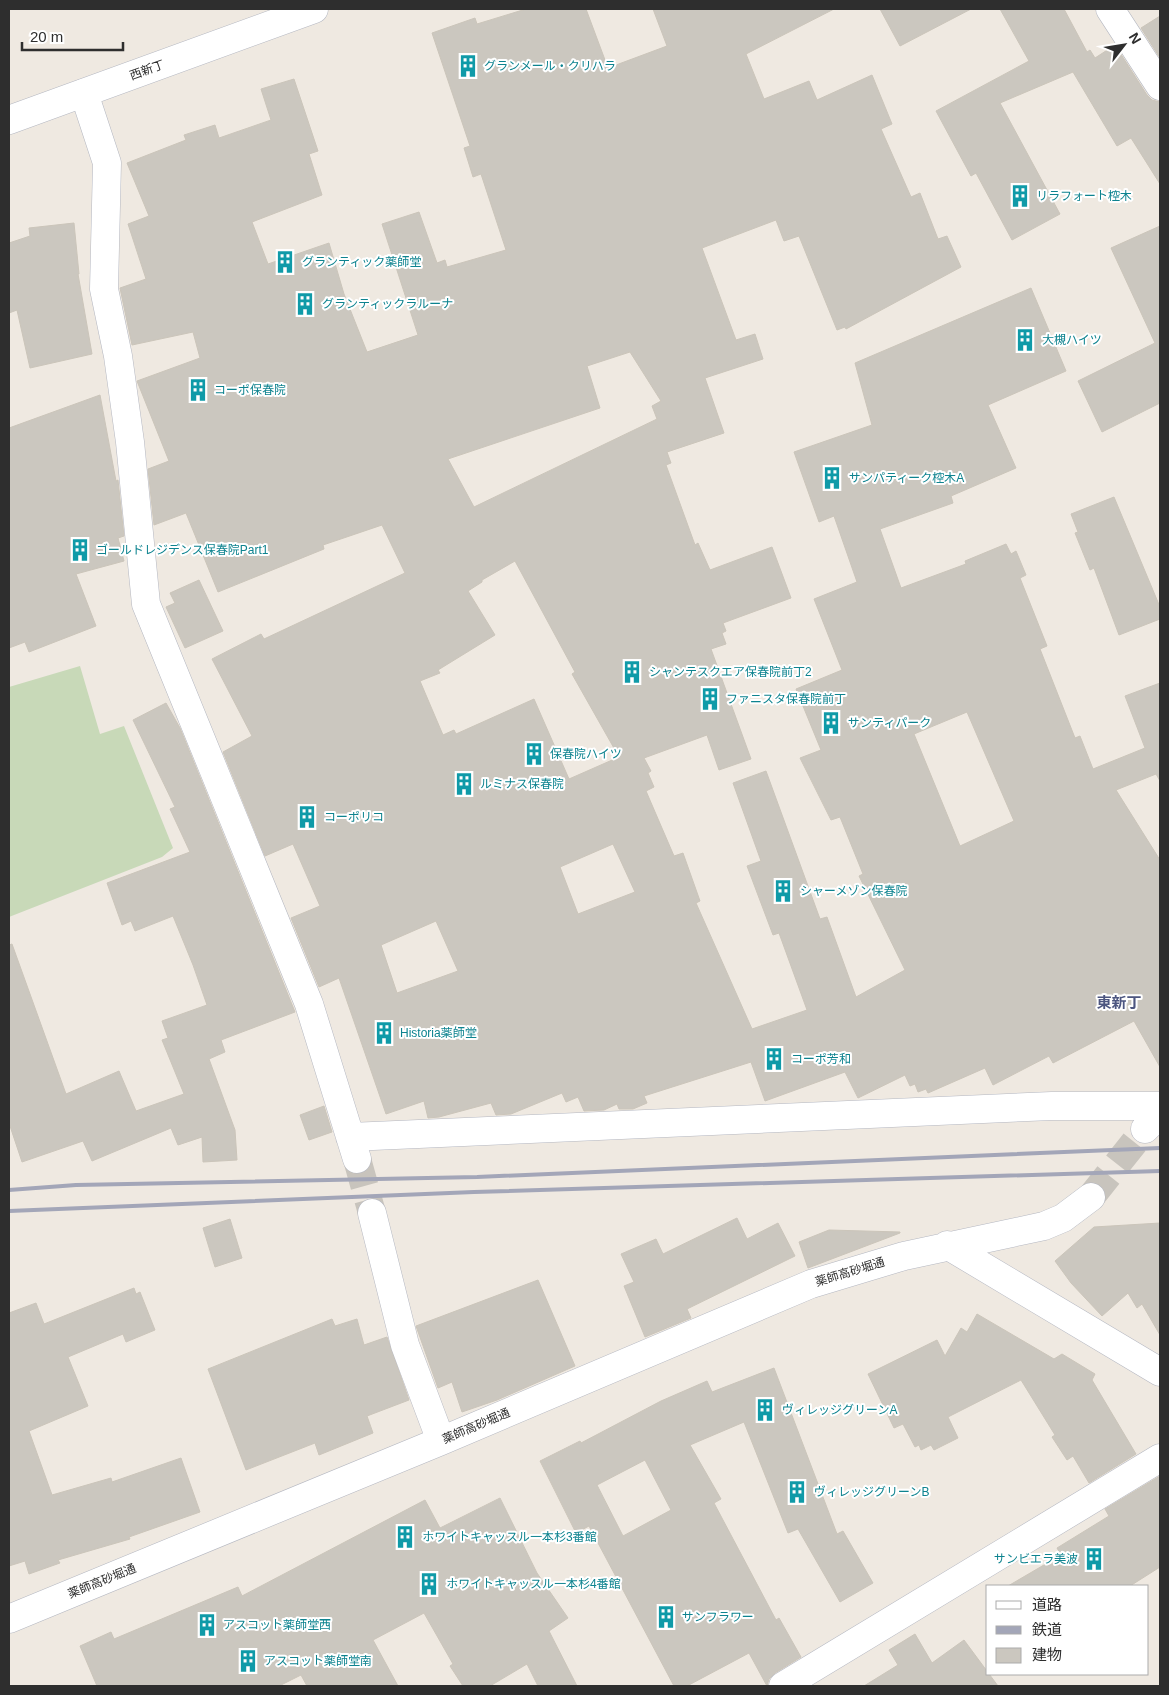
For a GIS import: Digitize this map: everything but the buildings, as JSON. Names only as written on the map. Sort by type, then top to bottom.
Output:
[{"type":"street","name":"西新丁","points":[[9,120],[314,9]]},
{"type":"street","points":[[1110,9],[1160,86]]},
{"type":"street","points":[[84,93],[107,163],[104,289],[118,356],[146,604],[309,1004],[354,1148],[1052,1106],[1160,1106]]},
{"type":"street","name":"薬師高砂堀通","points":[[9,1619],[441,1441],[811,1284],[947,1245],[1044,1226],[1063,1218],[1090,1197]]},
{"type":"street","points":[[372,1213],[405,1346],[441,1441]]},
{"type":"street","points":[[947,1245],[1160,1372]]},
{"type":"street","points":[[783,1686],[1160,1458]]},
{"type":"green space","points":[[80,666],[100,734],[124,726],[173,848],[162,857],[9,917],[9,687]]},
{"type":"tunnel","points":[[1091,1197],[1145,1129]]},
{"type":"tunnel","points":[[357,1159],[372,1213]]},
{"type":"railway","points":[[9,1190],[76,1185],[477,1177],[1160,1148]]},
{"type":"railway","points":[[9,1211],[474,1192],[1160,1171]]},
{"type":"place","name":"グランメール・クリハラ","points":[[468,66]]},
{"type":"place","name":"リラフォート椌木","points":[[1020,196]]},
{"type":"place","name":"グランティック薬師堂","points":[[285,262]]},
{"type":"place","name":"グランティックラルーナ","points":[[305,304]]},
{"type":"place","name":"大槻ハイツ","points":[[1025,340]]},
{"type":"place","name":"コーポ保春院","points":[[198,390]]},
{"type":"place","name":"サンパティーク椌木A","points":[[832,478]]},
{"type":"place","name":"ゴールドレジデンス保春院Part1","points":[[80,550]]},
{"type":"place","name":"シャンテスクエア保春院前丁2","points":[[632,672]]},
{"type":"place","name":"ファニスタ保春院前丁","points":[[710,699]]},
{"type":"place","name":"サンティパーク","points":[[831,723]]},
{"type":"place","name":"保春院ハイツ","points":[[534,754]]},
{"type":"place","name":"ルミナス保春院","points":[[464,784]]},
{"type":"place","name":"コーポリコ","points":[[307,817]]},
{"type":"place","name":"シャーメゾン保春院","points":[[783,891]]},
{"type":"place","name":"Historia薬師堂","points":[[384,1033]]},
{"type":"place","name":"コーポ芳和","points":[[774,1059]]},
{"type":"place","name":"ヴィレッジグリーンA","points":[[765,1410]]},
{"type":"place","name":"ヴィレッジグリーンB","points":[[797,1492]]},
{"type":"place","name":"ホワイトキャッスル一本杉3番館","points":[[405,1537]]},
{"type":"place","name":"サンビエラ美波","points":[[1094,1559]]},
{"type":"place","name":"ホワイトキャッスル一本杉4番館","points":[[429,1584]]},
{"type":"place","name":"サンフラワー","points":[[666,1617]]},
{"type":"place","name":"アスコット薬師堂西","points":[[207,1625]]},
{"type":"place","name":"アスコット薬師堂南","points":[[248,1661]]},
{"type":"district","name":"東新丁","points":[[1119,1002]]}]
